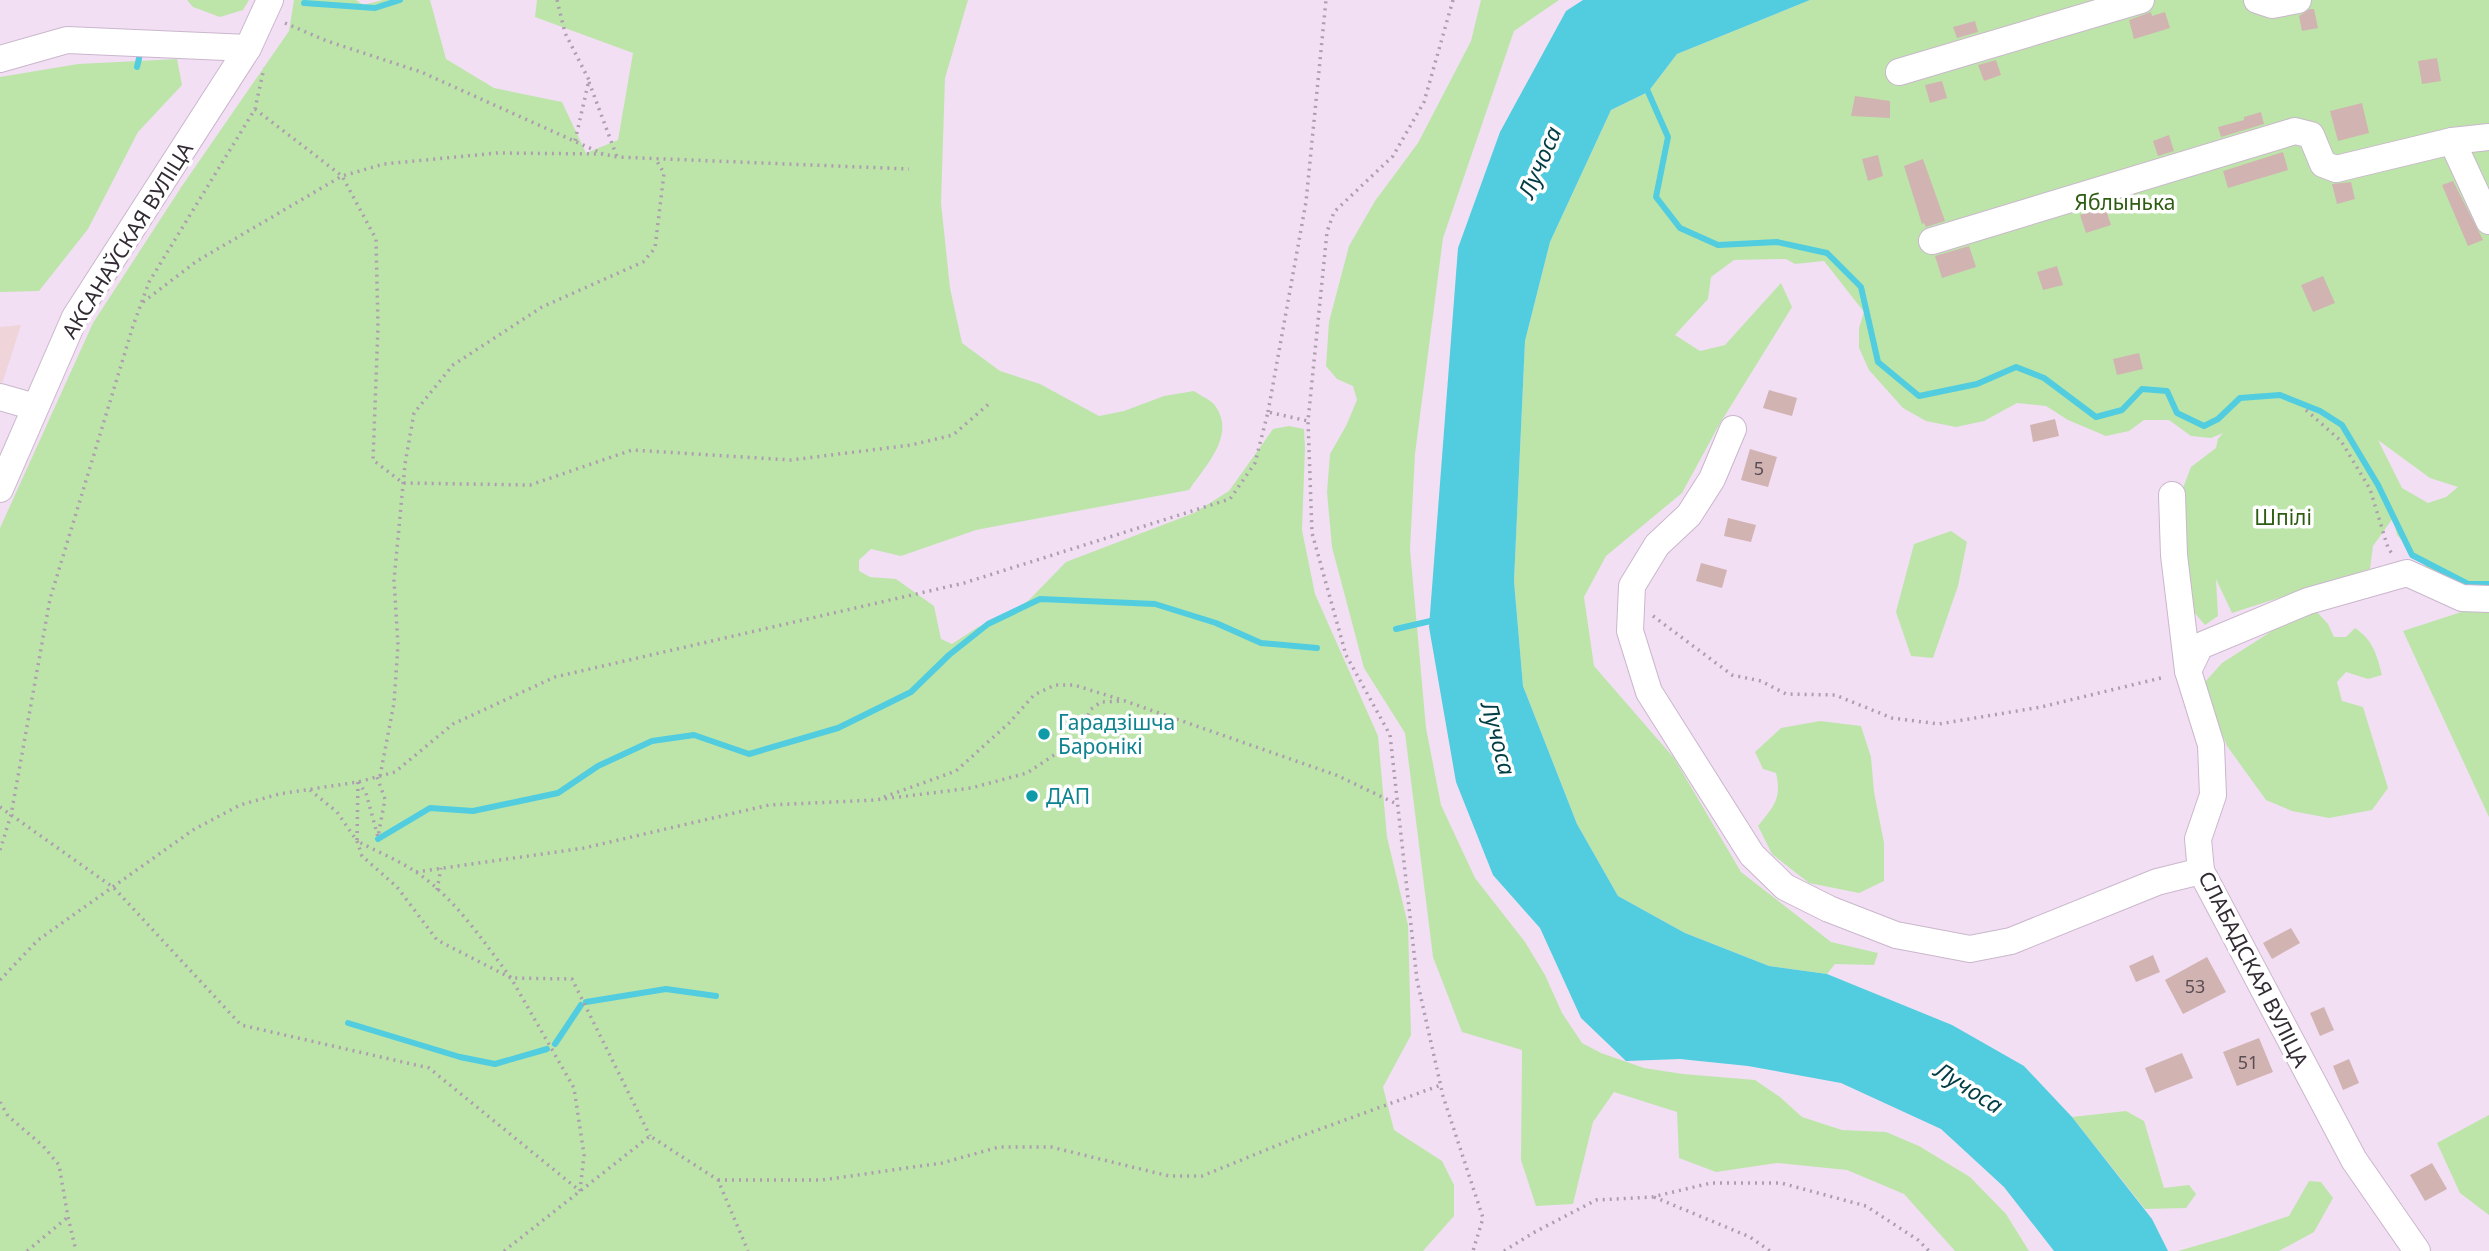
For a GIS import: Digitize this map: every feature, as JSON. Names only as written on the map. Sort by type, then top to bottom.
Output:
[{"type":"street","points":[[1899,72],[2141,0]]},
{"type":"street","points":[[2257,0],[2272,5],[2298,0]]},
{"type":"street","name":"АКСАНАЎСКАЯ ВУЛІЦА","points":[[0,489],[75,317],[256,58],[267,7]]},
{"type":"street","points":[[0,59],[67,40],[155,42],[256,58]]},
{"type":"street","points":[[1932,241],[2295,131],[2311,135],[2323,164],[2336,169],[2452,141],[2489,137]]},
{"type":"street","points":[[2452,141],[2489,221]]},
{"type":"street","points":[[0,397],[35,407]]},
{"type":"street","points":[[1733,429],[1713,479],[1689,515],[1657,545],[1632,596],[1630,631],[1649,692],[1752,855],[1785,887],[1829,909],[1896,935],[1970,949],[2011,941],[2157,881],[2201,871]]},
{"type":"street","name":"СЛАБАДСКАЯ ВУЛІЦА","points":[[2172,495],[2174,555],[2188,671],[2211,745],[2213,795],[2198,839],[2201,871],[2354,1160],[2417,1251]]},
{"type":"street","points":[[2188,671],[2200,646],[2308,601],[2407,573],[2462,598],[2489,599]]},
{"type":"path","points":[[557,0],[565,33],[589,80],[617,157]]},
{"type":"path","points":[[0,980],[38,940],[193,830],[240,805],[279,794],[358,782],[394,772],[453,724],[555,677],[964,583],[1230,499],[1255,463],[1268,412],[1306,202],[1326,0]]},
{"type":"path","points":[[1453,0],[1424,102],[1393,156],[1334,212],[1326,232],[1308,421],[1312,533],[1346,655],[1390,735],[1417,980],[1441,1085],[1483,1218],[1473,1251]]},
{"type":"path","points":[[267,7],[327,41],[421,72],[603,154]]},
{"type":"path","points":[[0,850],[11,815],[50,599],[141,303],[149,282],[255,109],[256,58]]},
{"type":"path","points":[[575,141],[589,80]]},
{"type":"path","points":[[255,109],[342,176],[376,239],[378,327],[373,460],[403,483],[530,485],[632,450],[792,460],[911,445],[953,435],[992,402]]},
{"type":"path","points":[[141,303],[197,261],[342,176],[384,164],[497,153],[603,154],[617,157],[909,169]]},
{"type":"path","points":[[358,782],[366,793],[378,836],[385,799],[379,776],[394,703],[398,645],[394,580],[403,483],[414,413],[453,365],[542,307],[643,262],[655,248],[664,173],[655,158]]},
{"type":"path","points":[[2306,410],[2341,441],[2370,489],[2388,548],[2407,573]]},
{"type":"path","points":[[1268,412],[1308,421]]},
{"type":"path","points":[[1632,596],[1732,674],[1761,681],[1786,694],[1835,695],[1892,718],[1939,724],[2041,706],[2188,671]]},
{"type":"path","points":[[875,800],[956,771],[1009,723],[1034,695],[1055,685],[1073,685],[1336,775],[1397,804]]},
{"type":"path","points":[[416,872],[584,848],[769,805],[875,800],[971,788],[1027,773],[1075,741],[1091,709],[1101,702],[1125,701]]},
{"type":"path","points":[[357,841],[358,782]]},
{"type":"path","points":[[310,789],[337,812],[357,841],[362,856],[397,887],[437,940],[511,978],[572,979],[650,1136],[718,1180],[822,1180],[942,1163],[999,1147],[1051,1147],[1169,1176],[1202,1176],[1293,1139],[1441,1085]]},
{"type":"path","points":[[0,807],[114,888],[241,1025],[429,1068],[580,1191]]},
{"type":"path","points":[[357,841],[416,872],[437,890],[458,910],[511,978],[574,1088],[584,1155],[580,1191]]},
{"type":"path","points":[[437,890],[441,869]]},
{"type":"path","points":[[0,1102],[8,1116],[43,1146],[59,1165],[76,1251]]},
{"type":"path","points":[[504,1251],[650,1136]]},
{"type":"path","points":[[718,1180],[748,1251]]},
{"type":"path","points":[[1504,1251],[1596,1199],[1652,1197],[1711,1183],[1781,1183],[1866,1206],[1918,1240],[1929,1251]]},
{"type":"path","points":[[1652,1197],[1750,1237],[1770,1251]]},
{"type":"path","points":[[27,1251],[68,1217]]},
{"type":"shaded area","points":[[21,325],[0,390],[0,327]]},
{"type":"green space","points":[[187,0],[249,0],[243,10],[220,17],[193,7]]},
{"type":"green space","points":[[294,0],[356,0],[363,5],[383,0],[430,0],[446,59],[494,88],[562,102],[586,153],[618,140],[633,53],[535,17],[537,0],[968,0],[945,78],[941,203],[950,288],[962,343],[1000,371],[1040,384],[1099,416],[1124,411],[1164,396],[1194,391],[1214,405],[1221,418],[1220,440],[1216,451],[1189,490],[976,530],[901,556],[871,549],[859,560],[859,571],[870,577],[896,579],[934,606],[941,639],[952,644],[978,627],[1005,619],[1029,600],[1066,562],[1194,513],[1229,491],[1273,429],[1289,426],[1304,429],[1302,530],[1315,594],[1378,736],[1387,837],[1408,925],[1411,1035],[1383,1087],[1394,1130],[1442,1161],[1454,1185],[1454,1216],[1423,1251],[0,1251],[0,528],[93,323],[182,186],[289,31]]},
{"type":"green space","points":[[1481,0],[1559,0],[1514,31],[1443,238],[1415,454],[1410,549],[1426,728],[1441,805],[1475,878],[1525,942],[1545,975],[1562,1013],[1582,1043],[1601,1053],[1644,1068],[1755,1080],[1780,1097],[1802,1117],[1842,1130],[1886,1132],[1919,1146],[1970,1177],[2006,1214],[2029,1251],[1955,1251],[1904,1194],[1847,1170],[1777,1163],[1716,1172],[1679,1158],[1677,1112],[1614,1092],[1593,1122],[1573,1204],[1536,1206],[1521,1160],[1522,1050],[1462,1032],[1433,957],[1405,733],[1364,668],[1332,547],[1327,492],[1330,454],[1357,400],[1353,386],[1337,379],[1326,366],[1329,322],[1349,246],[1375,201],[1418,143],[1471,41]]},
{"type":"green space","points":[[1810,0],[2489,0],[2489,590],[2451,583],[2426,567],[2397,535],[2393,518],[2373,546],[2370,569],[2358,573],[2356,577],[2350,575],[2232,613],[2216,579],[2218,616],[2205,625],[2187,604],[2180,496],[2191,467],[2216,448],[2223,433],[2211,438],[2191,436],[2169,420],[2144,420],[2129,431],[2106,436],[2068,420],[2046,406],[2017,403],[1984,421],[1956,427],[1926,421],[1903,408],[1869,370],[1859,348],[1859,328],[1864,312],[1824,261],[1795,264],[1786,259],[1734,260],[1711,277],[1708,299],[1675,335],[1700,351],[1725,345],[1781,283],[1792,307],[1719,425],[1682,493],[1606,556],[1584,597],[1594,666],[1674,758],[1741,872],[1831,942],[1878,953],[1874,965],[1835,964],[1827,974],[1769,966],[1685,933],[1618,896],[1577,824],[1523,686],[1514,581],[1525,341],[1550,242],[1611,110],[1648,92],[1677,54]],"holes":[[[2378,440],[2430,478],[2458,487],[2446,497],[2428,503],[2402,488]]]},
{"type":"green space","points":[[177,59],[182,85],[138,132],[88,229],[39,291],[0,292],[0,77],[78,64]]},
{"type":"green space","points":[[1951,531],[1967,542],[1958,586],[1933,658],[1911,656],[1896,612],[1914,544]]},
{"type":"green space","points":[[2489,603],[2489,817],[2403,631]]},
{"type":"green space","points":[[2300,613],[2318,613],[2328,624],[2334,637],[2346,637],[2355,628],[2370,643],[2376,655],[2382,675],[2368,679],[2346,672],[2337,682],[2342,701],[2363,707],[2388,788],[2372,810],[2329,818],[2292,811],[2266,800],[2227,746],[2208,701],[2205,682],[2222,663]]},
{"type":"green space","points":[[1820,721],[1861,726],[1871,757],[1874,792],[1884,843],[1884,881],[1859,893],[1809,883],[1772,854],[1758,826],[1775,802],[1778,782],[1776,773],[1763,769],[1755,752],[1781,728]]},
{"type":"green space","points":[[2126,1111],[2144,1121],[2164,1188],[2189,1185],[2196,1194],[2186,1208],[2145,1209],[2072,1117]]},
{"type":"green space","points":[[2489,1115],[2489,1215],[2460,1193],[2437,1143]]},
{"type":"green space","points":[[2309,1181],[2321,1182],[2333,1198],[2314,1232],[2279,1251],[2178,1251],[2289,1216]]},
{"type":"water","name":"Лучоса","points":[[1583,0],[1810,0],[1677,54],[1648,92],[1611,110],[1550,242],[1525,341],[1514,581],[1523,686],[1577,824],[1618,896],[1685,933],[1769,966],[1827,974],[1952,1025],[2024,1066],[2072,1117],[2152,1219],[2168,1251],[2054,1251],[2004,1187],[1941,1129],[1841,1083],[1748,1066],[1680,1059],[1626,1061],[1581,1018],[1540,928],[1493,875],[1456,782],[1429,627],[1458,248],[1500,132],[1566,11]]},
{"type":"building","points":[[2314,9],[2318,28],[2302,31],[2299,16]]},
{"type":"building","points":[[2151,12],[2152,16],[2165,12],[2170,28],[2134,39],[2129,20]]},
{"type":"building","points":[[1975,21],[1978,32],[1957,38],[1953,27]]},
{"type":"building","points":[[2437,58],[2441,81],[2422,84],[2418,61]]},
{"type":"building","points":[[1996,60],[2001,75],[1984,81],[1978,65]]},
{"type":"building","points":[[1942,81],[1947,98],[1930,103],[1925,85]]},
{"type":"building","points":[[1855,96],[1890,101],[1890,118],[1851,116]]},
{"type":"building","points":[[2362,103],[2369,133],[2338,141],[2330,111]]},
{"type":"building","points":[[2261,112],[2264,124],[2221,137],[2218,127]]},
{"type":"building","points":[[2169,135],[2174,151],[2158,156],[2153,141]]},
{"type":"building","points":[[2283,152],[2288,170],[2228,188],[2223,171]]},
{"type":"building","points":[[1878,155],[1883,176],[1868,181],[1862,159]]},
{"type":"building","points":[[1923,159],[1945,221],[1926,227],[1922,224],[1904,166]]},
{"type":"building","points":[[2453,181],[2483,240],[2468,246],[2442,185]]},
{"type":"building","points":[[2351,182],[2355,199],[2337,204],[2332,184]]},
{"type":"building","points":[[2105,207],[2111,225],[2086,233],[2080,215]]},
{"type":"building","points":[[1969,246],[1976,267],[1942,278],[1935,256]]},
{"type":"building","points":[[2057,266],[2063,285],[2043,290],[2037,272]]},
{"type":"building","points":[[2323,276],[2335,303],[2313,312],[2301,285]]},
{"type":"building","points":[[2139,353],[2143,369],[2117,375],[2113,359]]},
{"type":"building","points":[[1769,390],[1797,398],[1792,416],[1763,408]]},
{"type":"building","points":[[2055,419],[2059,436],[2033,442],[2030,425]]},
{"type":"building","points":[[1750,449],[1777,457],[1768,487],[1741,480]]},
{"type":"building","points":[[1728,518],[1756,525],[1751,542],[1724,536]]},
{"type":"building","points":[[1701,563],[1727,570],[1722,588],[1696,581]]},
{"type":"building","points":[[2291,928],[2300,943],[2272,959],[2263,943]]},
{"type":"building","points":[[2153,955],[2160,972],[2136,982],[2129,966]]},
{"type":"building","points":[[2207,957],[2226,992],[2183,1014],[2165,980]]},
{"type":"building","points":[[2324,1007],[2334,1030],[2320,1036],[2310,1013]]},
{"type":"building","points":[[2259,1038],[2273,1072],[2237,1086],[2223,1052]]},
{"type":"building","points":[[2182,1053],[2193,1078],[2155,1093],[2145,1068]]},
{"type":"building","points":[[2349,1059],[2359,1083],[2343,1090],[2333,1066]]},
{"type":"building","points":[[2432,1163],[2447,1189],[2425,1201],[2410,1175]]},
{"type":"waterway","points":[[304,3],[375,8],[400,0]]},
{"type":"waterway","points":[[137,67],[140,54]]},
{"type":"waterway","points":[[1645,85],[1668,137],[1656,197],[1680,228],[1718,245],[1777,242],[1827,253],[1861,287],[1878,362],[1919,396],[1977,384],[2016,367],[2044,378],[2096,417],[2122,410],[2142,389],[2167,391],[2177,413],[2204,426],[2218,419],[2240,398],[2280,395],[2320,411],[2342,425],[2378,485],[2412,555],[2468,584],[2489,584]]},
{"type":"waterway","points":[[378,839],[430,808],[473,811],[558,793],[598,766],[652,741],[694,735],[749,754],[838,728],[911,692],[949,655],[988,624],[1040,599],[1155,604],[1216,623],[1261,643],[1317,648]]},
{"type":"waterway","points":[[1396,629],[1435,620]]},
{"type":"waterway","points":[[586,1002],[666,989],[716,996]]},
{"type":"waterway","points":[[555,1044],[581,1005]]},
{"type":"waterway","points":[[348,1023],[460,1057],[495,1064],[547,1049]]},
{"type":"place","name":"Гарадзішча Баронікі","points":[[1044,734]]},
{"type":"place","name":"ДАП","points":[[1032,796]]},
{"type":"park label","name":"Яблынька","points":[[2125,202]]},
{"type":"park label","name":"Шпілі","points":[[2283,517]]}]
